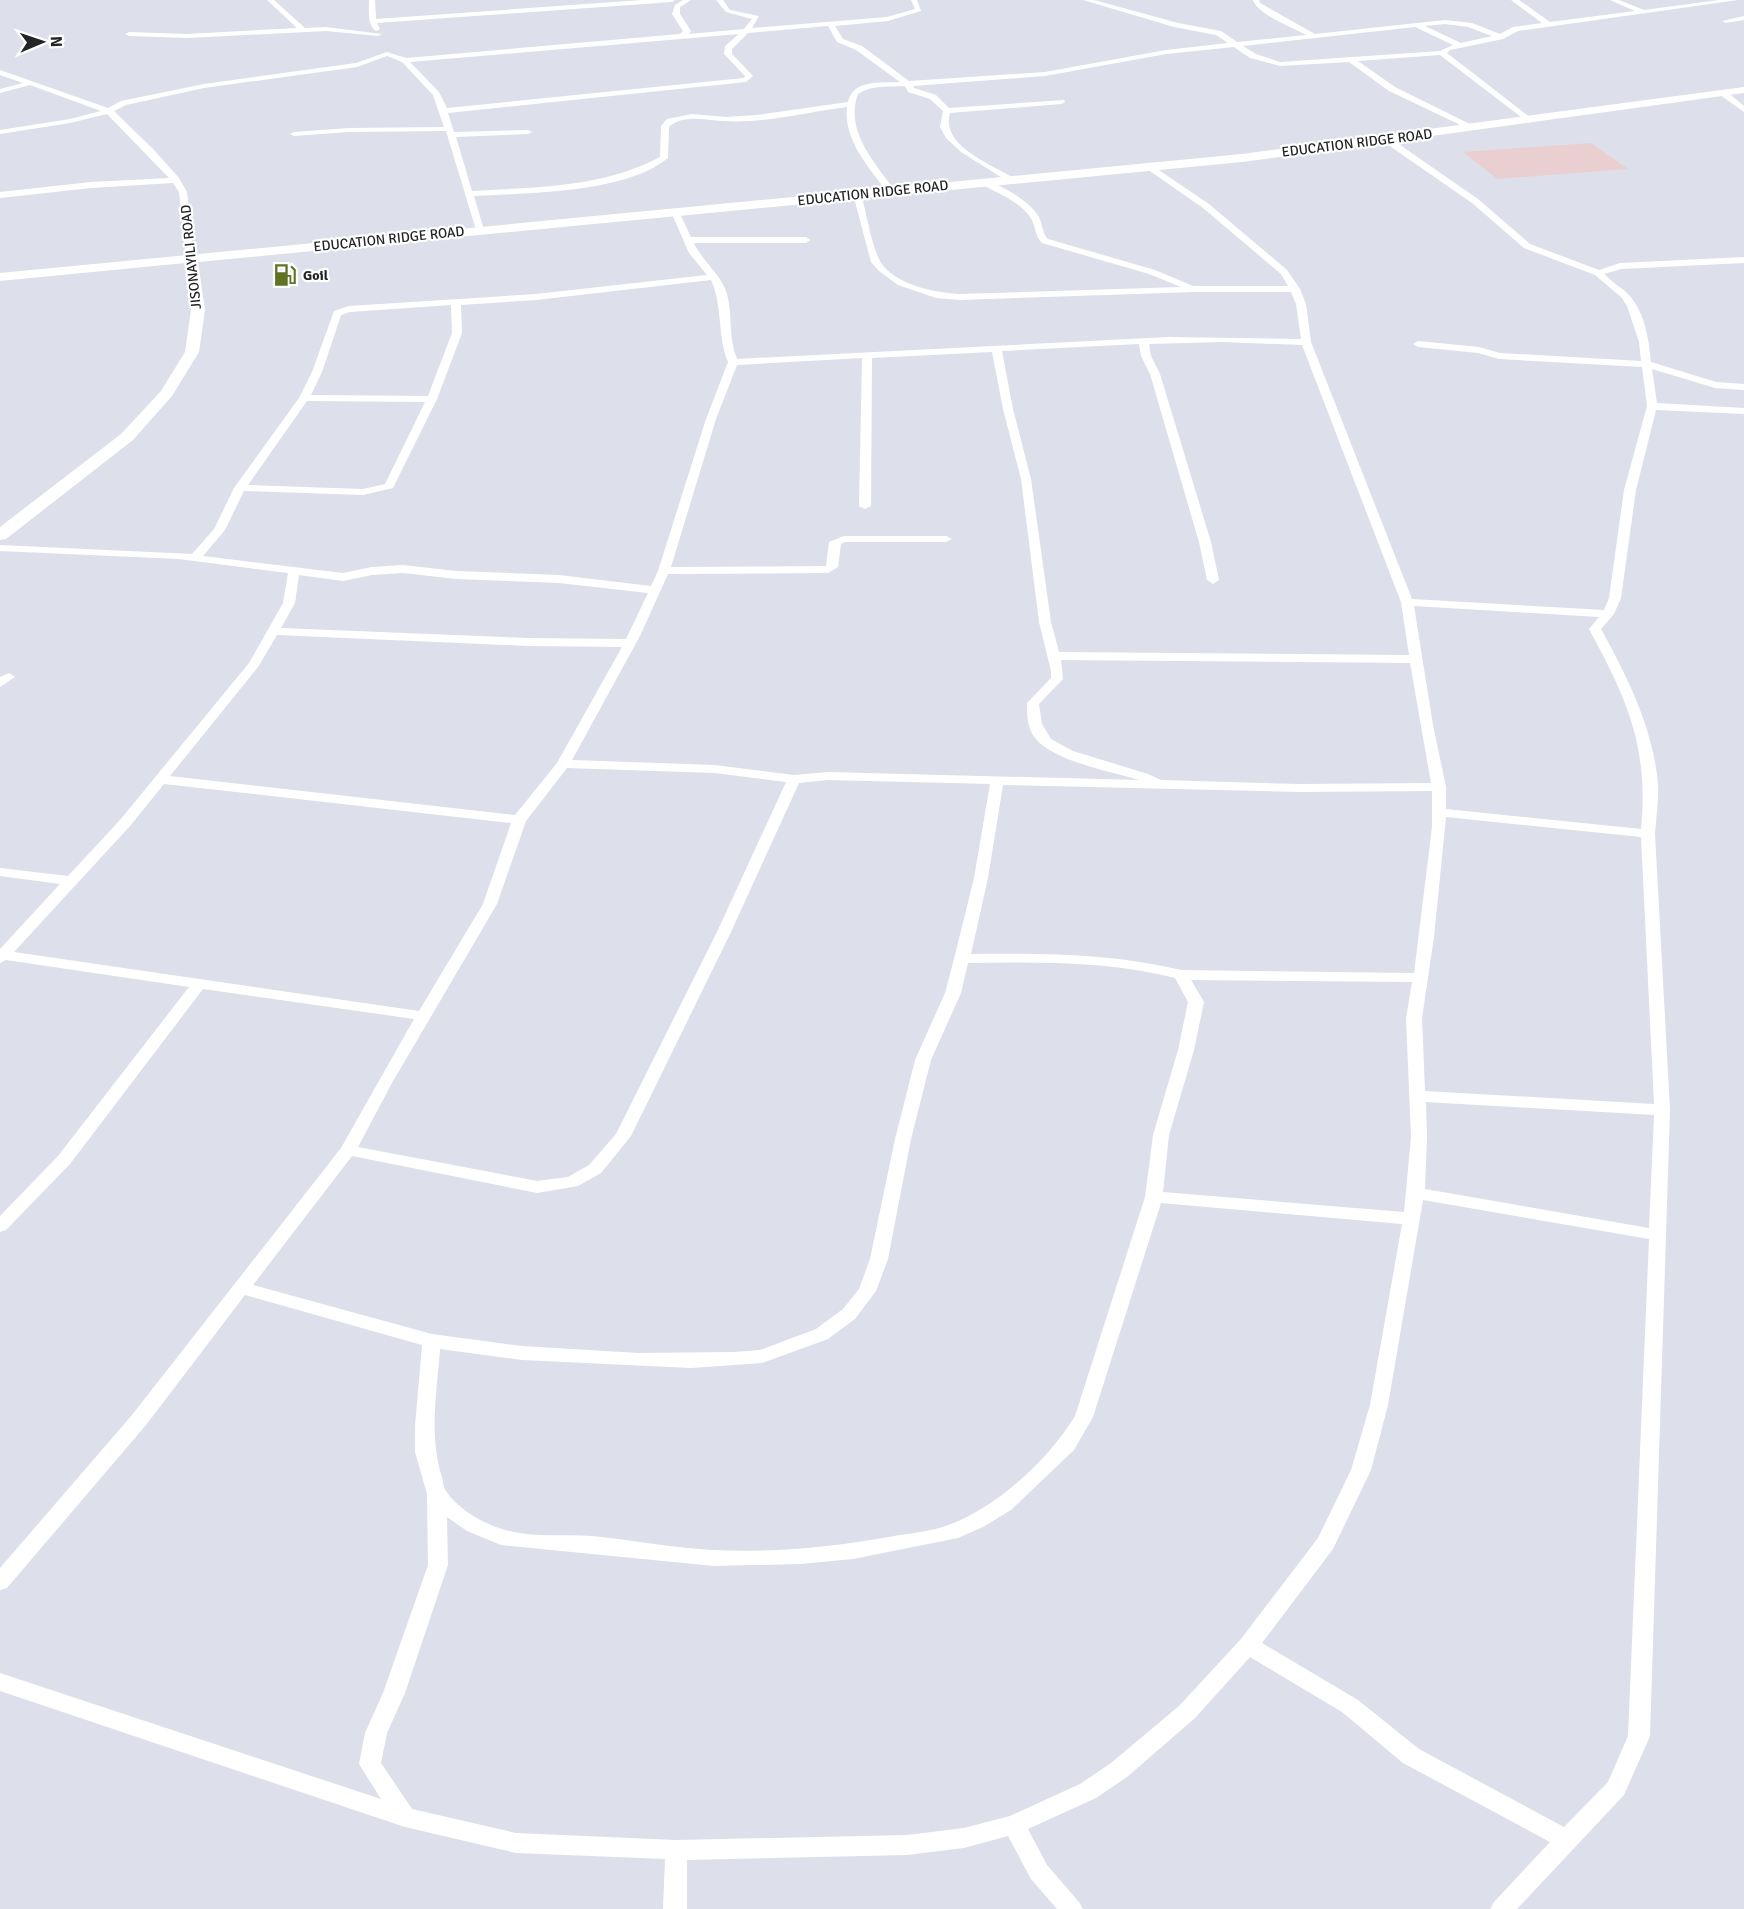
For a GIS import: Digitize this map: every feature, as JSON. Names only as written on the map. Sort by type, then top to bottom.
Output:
[{"type":"main road","name":"EDUCATION RIDGE ROAD","points":[[0,277],[1150,167],[1387,140],[1744,90]]},
{"type":"main road","name":"JISONAYILI ROAD","points":[[0,535],[128,437],[167,393],[192,352],[198,310],[191,259]]},
{"type":"street","points":[[270,0],[303,30]]},
{"type":"street","points":[[372,0],[373,21],[387,54],[407,64],[433,88],[444,111],[480,230]]},
{"type":"street","points":[[373,21],[672,0]]},
{"type":"street","points":[[682,37],[687,31],[676,14],[677,6],[688,0]]},
{"type":"street","points":[[444,111],[739,82],[749,76],[729,54],[728,48],[756,18],[728,11],[719,0]]},
{"type":"street","points":[[397,66],[682,37],[831,25],[915,13],[919,10],[914,0]]},
{"type":"street","points":[[1086,0],[1177,25],[1218,33],[1262,60],[1291,64],[1442,53],[1459,45],[1500,37],[1516,29],[1731,0],[1744,8]]},
{"type":"street","points":[[1256,0],[1257,4],[1280,19],[1312,35]]},
{"type":"street","points":[[1514,0],[1549,25]]},
{"type":"street","points":[[1613,0],[1642,12]]},
{"type":"street","points":[[459,5],[463,8],[462,15]]},
{"type":"street","points":[[1726,21],[1744,18]]},
{"type":"street","points":[[891,191],[862,153],[851,122],[851,105],[854,94],[859,89],[1045,74],[1180,51],[1416,25],[1456,23],[1500,37]]},
{"type":"street","points":[[831,25],[840,40],[859,48],[908,84],[911,90],[933,97],[947,111],[1061,102]]},
{"type":"street","points":[[1416,25],[1459,45]]},
{"type":"street","points":[[129,34],[187,36],[345,29],[378,34]]},
{"type":"street","points":[[1180,51],[1253,56]]},
{"type":"street","points":[[1442,53],[1529,121]]},
{"type":"street","points":[[362,64],[387,54]]},
{"type":"street","points":[[1350,58],[1359,68],[1393,89],[1471,128]]},
{"type":"street","points":[[0,132],[70,121],[109,111],[124,103],[174,91],[362,64],[385,66]]},
{"type":"street","name":"JISONAYILI ROAD","points":[[0,72],[109,111],[176,180],[183,192],[191,259]]},
{"type":"street","points":[[0,91],[31,83]]},
{"type":"street","points":[[1723,93],[1744,110]]},
{"type":"street","points":[[468,194],[573,186],[598,182],[651,166],[664,158],[665,126],[670,121],[692,116],[726,119],[757,117],[851,105]]},
{"type":"street","points":[[947,111],[944,121],[945,132],[954,143],[1009,179]]},
{"type":"street","points":[[294,134],[349,130],[528,132]]},
{"type":"street","points":[[1387,140],[1468,195],[1527,246],[1548,256],[1599,273],[1624,295],[1632,306],[1644,342],[1652,406],[1630,490],[1615,598],[1608,614],[1595,629],[1617,668],[1645,742],[1652,785],[1648,834],[1662,1110],[1639,1736],[1616,1788],[1502,1909]]},
{"type":"street","points":[[0,1682],[405,1817],[516,1843],[676,1850],[907,1845],[964,1838],[1014,1825],[1088,1791],[1119,1770],[1187,1712],[1248,1646],[1326,1543],[1361,1470],[1379,1405],[1416,1193],[1419,1137],[1414,1018],[1427,937],[1439,812],[1439,788],[1426,725],[1407,602],[1306,342],[1301,304],[1295,289],[1284,272],[1206,206],[1150,167]]},
{"type":"street","points":[[0,195],[91,185],[176,180]]},
{"type":"street","points":[[984,182],[1023,205],[1035,217],[1040,237],[1045,241],[1152,272],[1194,288]]},
{"type":"street","points":[[856,194],[874,260],[881,269],[932,296],[960,297],[1194,288],[1295,289]]},
{"type":"street","points":[[0,1582],[139,1420],[348,1149],[423,1016],[490,904],[519,820],[563,764],[630,643],[664,571],[711,419],[733,362],[726,345],[722,294],[714,277],[694,253],[675,212]]},
{"type":"street","points":[[689,240],[806,240]]},
{"type":"street","points":[[1584,268],[1744,260]]},
{"type":"street","points":[[1599,273],[1613,267]]},
{"type":"street","points":[[195,558],[219,530],[240,488],[304,398],[337,313],[349,309],[536,297],[714,277]]},
{"type":"street","points":[[240,488],[363,492],[389,486],[432,399],[457,333],[456,303]]},
{"type":"street","points":[[733,362],[1143,341],[1222,339],[1306,342]]},
{"type":"street","points":[[1143,341],[1198,520],[1213,580]]},
{"type":"street","points":[[1418,344],[1479,350],[1499,356],[1647,364],[1715,385],[1744,387]]},
{"type":"street","points":[[997,350],[1008,409],[1026,479],[1057,679],[1033,703],[1037,732],[1045,741],[1070,753],[1162,784]]},
{"type":"street","points":[[865,506],[867,355]]},
{"type":"street","points":[[304,398],[432,399]]},
{"type":"street","points":[[1652,406],[1691,410],[1744,411]]},
{"type":"street","points":[[664,571],[828,569],[832,567],[835,542],[844,539],[946,539]]},
{"type":"street","points":[[0,548],[195,558],[343,578],[403,569],[456,575],[559,579],[656,590]]},
{"type":"street","points":[[1,957],[125,823],[254,664],[290,603],[294,572]]},
{"type":"street","points":[[1407,602],[1608,614]]},
{"type":"street","points":[[273,631],[528,642],[630,643]]},
{"type":"street","points":[[1052,656],[1416,659]]},
{"type":"street","points":[[563,764],[716,769],[794,779],[828,776],[1299,788],[1439,788]]},
{"type":"street","points":[[159,779],[519,820]]},
{"type":"street","points":[[348,1149],[537,1187],[572,1182],[595,1169],[622,1136],[724,932],[794,779]]},
{"type":"street","points":[[241,1288],[432,1341],[554,1355],[691,1361],[762,1356],[822,1334],[849,1314],[867,1291],[879,1259],[903,1139],[923,1060],[953,993],[962,959],[981,878],[997,781]]},
{"type":"street","points":[[1439,812],[1648,834]]},
{"type":"street","points":[[0,872],[70,881]]},
{"type":"street","points":[[1,957],[423,1016]]},
{"type":"street","points":[[962,959],[1045,958],[1119,961],[1181,975],[1419,978]]},
{"type":"street","points":[[437,1494],[452,1510],[474,1526],[501,1537],[714,1558],[801,1556],[853,1551],[951,1533],[976,1522],[1004,1505],[1067,1445],[1084,1417],[1154,1197],[1161,1135],[1186,1050],[1196,1002],[1181,975]]},
{"type":"street","points":[[0,1226],[64,1160],[199,984]]},
{"type":"street","points":[[1417,1096],[1662,1110]]},
{"type":"street","points":[[1416,1193],[1657,1235]]},
{"type":"street","points":[[1154,1197],[1413,1219]]},
{"type":"street","points":[[405,1817],[370,1764],[375,1733],[394,1693],[438,1564],[437,1494],[424,1452],[424,1426],[432,1341]]},
{"type":"street","points":[[1248,1646],[1350,1706],[1411,1756],[1567,1840]]},
{"type":"street","points":[[1014,1825],[1039,1872],[1071,1909]]},
{"type":"street","points":[[675,1909],[676,1850]]},
{"type":"shaded area","points":[[1591,143],[1628,169],[1497,179],[1463,152]]},
{"type":"place","name":"Goil","points":[[285,275]]}]
